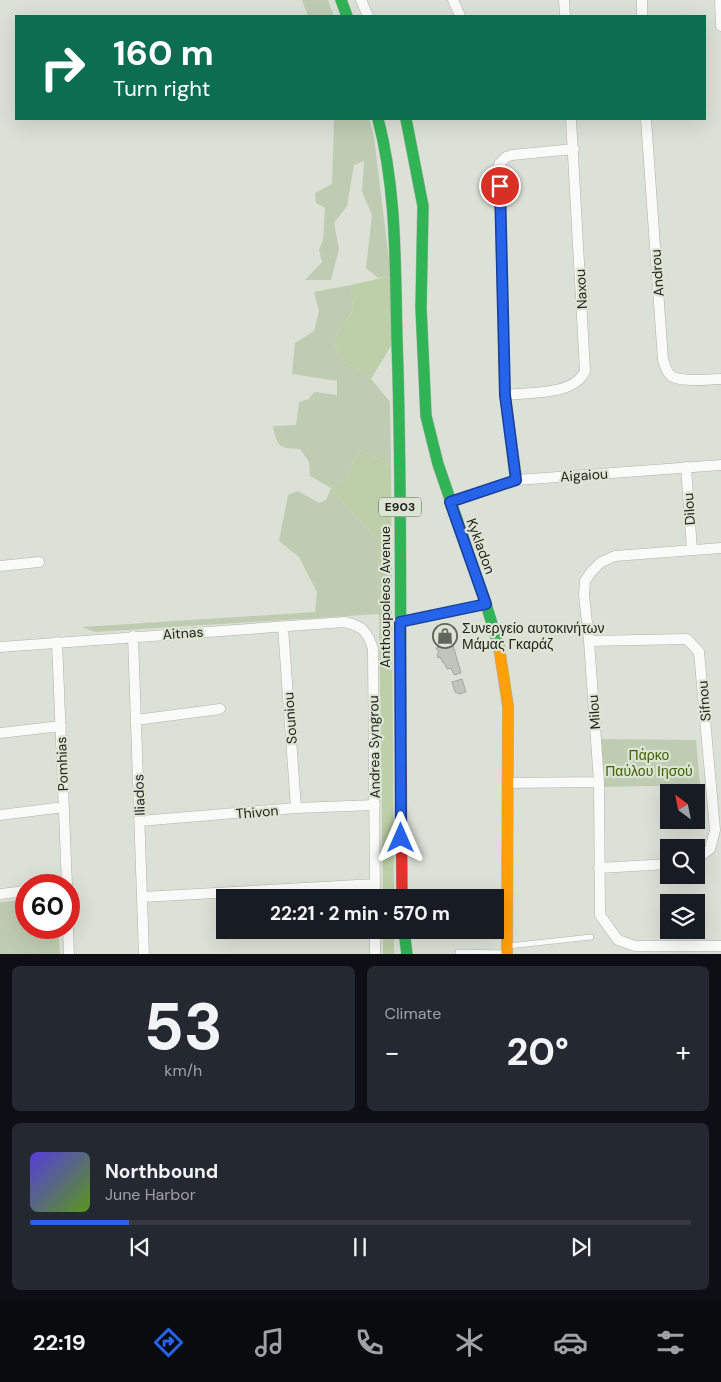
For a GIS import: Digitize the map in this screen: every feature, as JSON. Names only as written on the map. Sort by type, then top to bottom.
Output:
[{"type":"main road","points":[[341,0],[347,15]]},
{"type":"main road","name":"Anthoupoleos Avenue","points":[[378,120],[384,142],[393,207],[399,396],[402,889]]},
{"type":"main road","name":"Kykladon","points":[[406,120],[423,206],[421,308],[426,416],[450,502],[486,604],[505,677],[508,706],[507,951]]},
{"type":"main road","points":[[397,954],[398,939]]},
{"type":"main road","points":[[405,939],[407,954]]},
{"type":"street","points":[[361,0],[368,15]]},
{"type":"street","points":[[453,0],[460,15]]},
{"type":"street","points":[[564,0],[565,15]]},
{"type":"street","points":[[642,0],[642,15]]},
{"type":"street","points":[[720,0],[721,26]]},
{"type":"street","name":"Naxou","points":[[505,395],[564,389],[575,384],[585,371],[571,120]]},
{"type":"street","name":"Androu","points":[[646,120],[663,360],[671,376],[680,379],[721,379]]},
{"type":"street","points":[[516,480],[505,395],[500,164],[506,156],[574,149]]},
{"type":"street","name":"Aigaiou","points":[[450,502],[516,480],[721,465]]},
{"type":"street","name":"Dilou","points":[[686,468],[692,550]]},
{"type":"street","name":"Milou","points":[[721,548],[615,556],[600,562],[590,572],[585,581],[584,595],[599,782],[600,915],[618,940],[635,946],[721,946]]},
{"type":"street","points":[[0,566],[39,562]]},
{"type":"street","name":"Aitnas","points":[[0,647],[344,622],[364,629]]},
{"type":"street","name":"Souniou","points":[[283,627],[296,808]]},
{"type":"street","name":"Andrea Syngrou","points":[[364,629],[370,638],[373,649],[375,889]]},
{"type":"street","name":"Iliados","points":[[133,636],[144,954]]},
{"type":"street","name":"Sifnou","points":[[589,640],[687,639],[700,652],[715,830],[710,849],[705,853]]},
{"type":"street","name":"Pomhias","points":[[57,642],[67,874]]},
{"type":"street","points":[[136,720],[220,709]]},
{"type":"street","points":[[0,733],[61,726]]},
{"type":"street","points":[[508,783],[599,782]]},
{"type":"street","name":"Thivon","points":[[140,821],[296,808],[375,804]]},
{"type":"street","points":[[0,815],[64,807]]},
{"type":"street","points":[[599,868],[660,865]]},
{"type":"street","points":[[142,897],[375,884]]},
{"type":"street","points":[[0,894],[15,892]]},
{"type":"street","points":[[68,939],[69,954]]},
{"type":"street","points":[[375,939],[375,954]]},
{"type":"lane","points":[[400,622],[486,604]]},
{"type":"lane","points":[[458,952],[507,951],[592,937]]},
{"type":"green space","points":[[302,0],[328,0],[334,15],[308,15]]},
{"type":"green space","points":[[334,120],[369,120],[374,137],[391,276],[378,278],[366,268],[372,215],[362,192],[364,161],[354,165],[347,206],[334,223],[339,249],[331,280],[305,280],[322,262],[319,250],[323,240],[325,208],[316,203],[315,193],[332,184]]},
{"type":"green space","points":[[391,276],[391,346],[371,379],[368,375],[343,361],[333,341],[353,310],[351,285]]},
{"type":"green space","points":[[351,285],[353,310],[333,341],[343,361],[368,375],[390,402],[391,466],[360,450],[346,478],[331,488],[310,476],[309,462],[300,449],[287,448],[280,445],[273,426],[296,425],[299,402],[309,399],[314,392],[337,395],[337,381],[292,374],[295,343],[314,331],[319,311],[314,292]]},
{"type":"green space","points":[[360,450],[391,466],[394,889],[383,889],[378,539],[349,510],[331,488],[346,478]]},
{"type":"green space","points":[[331,488],[349,510],[378,539],[379,614],[95,632],[82,627],[315,612],[317,592],[299,557],[279,541],[288,495],[298,491],[319,503],[326,500]]},
{"type":"green space","name":"Πἀρκο Παὐλου Ιησού","points":[[599,739],[696,740],[700,784],[602,787]]},
{"type":"green space","points":[[15,901],[15,939],[59,939],[60,954],[0,954],[0,902]]},
{"type":"green space","points":[[383,939],[394,939],[394,954],[383,954]]},
{"type":"building","name":"Συνεργείο αυτοκινήτων Μάμας Γκαράζ","points":[[448,624],[453,645],[442,647],[437,626]]},
{"type":"building","points":[[453,645],[461,673],[454,675],[451,668],[447,669],[440,657],[438,658],[437,654],[439,652],[436,648]]},
{"type":"building","points":[[462,679],[466,692],[460,694],[455,692],[452,682]]},
{"type":"traffic: fast","points":[[341,0],[347,15]]},
{"type":"traffic: fast","points":[[378,120],[389,174],[395,257],[400,446],[401,763]]},
{"type":"traffic: fast","points":[[406,120],[423,206],[421,308],[426,416],[438,464],[499,647]]},
{"type":"traffic: fast","points":[[405,939],[407,954]]},
{"type":"traffic: slow","points":[[499,647],[508,706],[507,954]]},
{"type":"traffic: jam","points":[[401,763],[402,889]]},
{"type":"place","name":"Συνεργείο αυτοκινήτων Μάμας Γκαράζ","points":[[445,636]]},
{"type":"route","points":[[401,838],[400,622],[486,604],[450,502],[516,480],[505,395],[500,186]]}]
